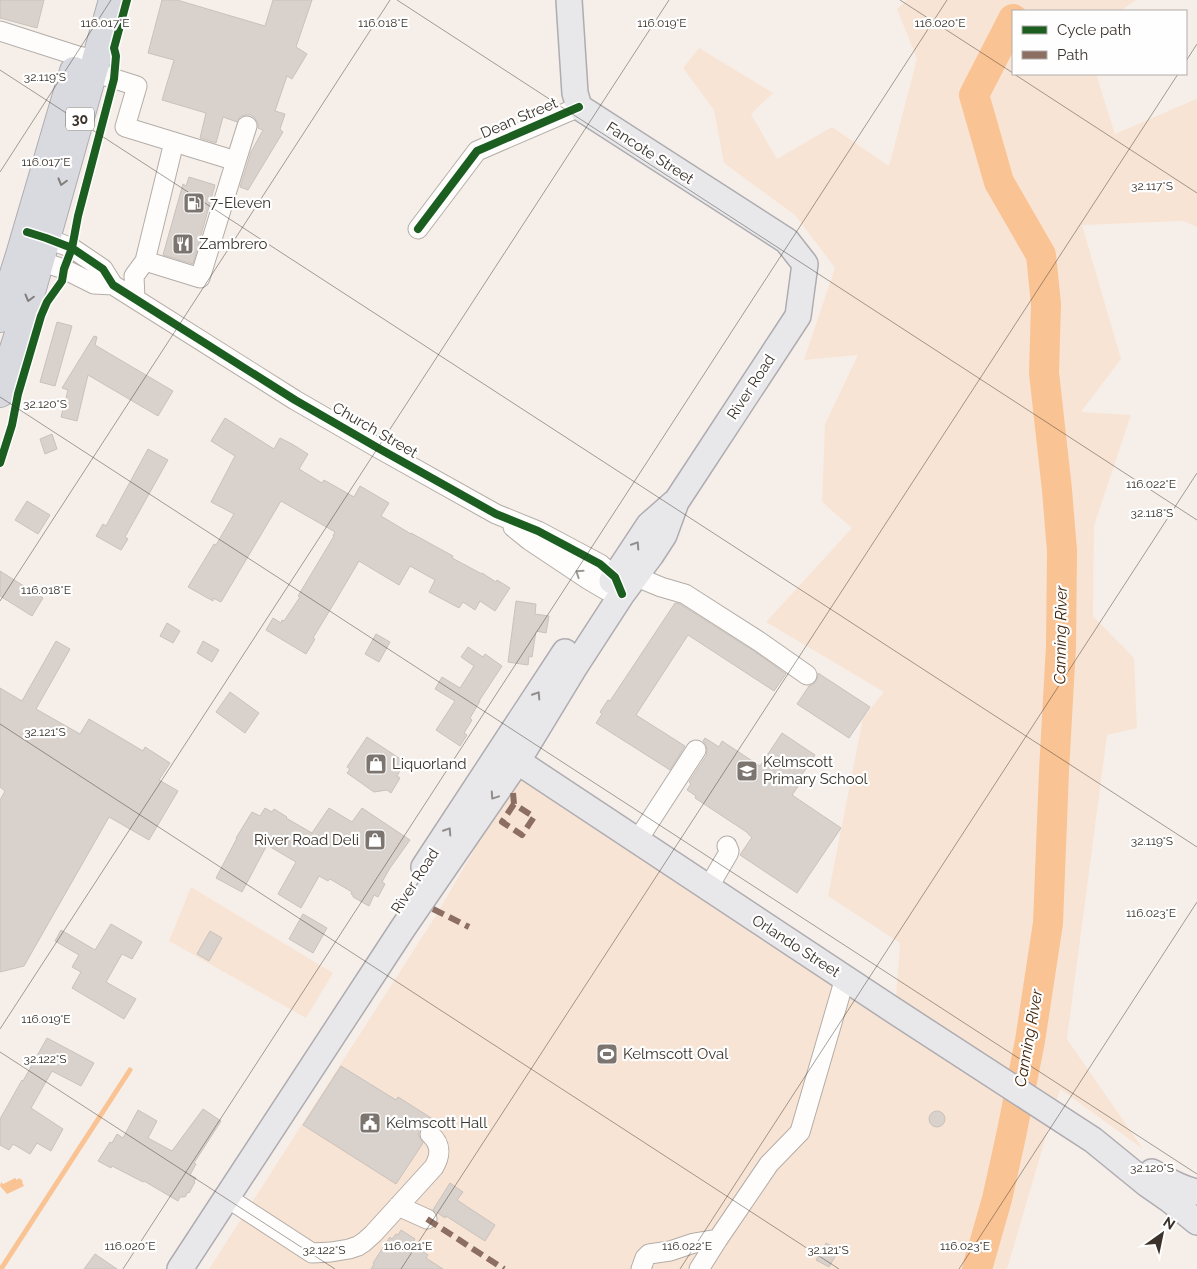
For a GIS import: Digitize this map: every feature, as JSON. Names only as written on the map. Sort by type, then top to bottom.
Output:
[{"type":"highway","name":"30","points":[[89,63],[94,0]]},
{"type":"highway","name":"30","points":[[0,318],[33,247],[89,63],[113,0]]},
{"type":"highway","name":"30","points":[[0,393],[22,324],[33,247]]},
{"type":"main road","points":[[569,0],[575,92],[579,107]]},
{"type":"main road","name":"Fancote Street","points":[[579,107],[787,241],[805,264]]},
{"type":"main road","name":"River Road","points":[[180,1269],[403,928],[509,756],[620,584],[664,535],[676,502],[798,316],[805,264]]},
{"type":"main road","name":"River Road","points":[[164,1269],[243,1145],[509,756]]},
{"type":"main road","name":"Orlando Street","points":[[509,756],[1084,1134],[1172,1184],[1197,1192]]},
{"type":"main road","name":"Orlando Street","points":[[1084,1134],[1197,1221]]},
{"type":"main road","points":[[1197,1208],[1197,1221]]},
{"type":"street","points":[[0,31],[89,63],[137,86],[125,127],[236,161]]},
{"type":"street","name":"Dean Street","points":[[418,229],[477,150],[579,107]]},
{"type":"street","points":[[145,261],[200,278],[247,126]]},
{"type":"street","points":[[136,299],[134,276],[145,261],[174,142]]},
{"type":"street","name":"Church Street","points":[[33,247],[72,248],[103,269],[114,285],[295,400],[496,514],[529,540],[620,584],[644,580],[685,594],[760,642],[807,676]]},
{"type":"street","points":[[637,841],[696,750]]},
{"type":"street","points":[[708,888],[728,854],[727,846]]},
{"type":"street","points":[[699,1269],[769,1164],[800,1132],[845,978]]},
{"type":"street","points":[[226,1197],[312,1253],[349,1249],[358,1246],[373,1234],[434,1167],[439,1152],[430,1134]]},
{"type":"street","points":[[398,1206],[427,1219]]},
{"type":"street","points":[[641,1269],[645,1258],[650,1254],[718,1239]]},
{"type":"shaded area","points":[[907,0],[1136,0],[1121,10],[1012,10],[1012,75],[1096,75],[1115,134],[1196,99],[1197,101],[1197,227],[1183,221],[1082,225],[1121,359],[1081,412],[1131,415],[1094,526],[1093,616],[1134,658],[1137,728],[1107,735],[1067,1039],[1143,1149],[1060,1089],[1007,1269],[209,1269],[435,917],[518,775],[894,1024],[900,943],[828,896],[863,718],[884,692],[766,622],[852,528],[822,502],[825,424],[858,355],[804,360],[835,268],[796,216],[724,163],[714,110],[683,68],[699,48],[773,93],[751,114],[777,159],[832,127],[889,166],[917,59],[897,9]]},
{"type":"shaded area","points":[[191,887],[333,973],[306,1018],[169,941]]},
{"type":"shaded area","points":[[15,1178],[23,1181],[24,1186],[7,1194],[0,1186],[1,1182],[3,1184]]},
{"type":"building","points":[[0,0],[44,0],[37,28],[0,18]]},
{"type":"building","points":[[162,0],[177,0],[265,26],[273,0],[312,0],[296,47],[307,54],[292,79],[287,76],[275,111],[285,114],[280,129],[283,132],[248,190],[240,187],[251,152],[263,130],[258,128],[255,118],[251,115],[245,115],[240,117],[237,122],[223,117],[216,143],[200,138],[206,113],[162,100],[174,60],[148,53]]},
{"type":"building","points":[[189,177],[215,185],[193,264],[163,255],[183,184],[186,186]]},
{"type":"building","points":[[57,322],[72,326],[55,386],[40,382]]},
{"type":"building","points":[[94,336],[97,337],[95,345],[173,391],[158,416],[88,375],[77,421],[61,417],[68,390],[62,388]]},
{"type":"building","points":[[225,418],[274,449],[280,438],[292,444],[308,454],[299,469],[322,483],[324,480],[354,497],[360,486],[389,503],[381,516],[453,556],[452,558],[510,588],[495,611],[480,601],[475,610],[463,602],[459,608],[429,592],[435,580],[410,566],[399,585],[359,561],[313,638],[315,639],[306,654],[266,630],[273,618],[281,623],[282,620],[284,621],[300,597],[298,596],[335,532],[281,501],[221,602],[213,598],[213,601],[188,587],[234,514],[211,502],[235,456],[211,441]]},
{"type":"building","points":[[52,434],[57,449],[45,454],[40,439]]},
{"type":"building","points":[[148,449],[168,460],[125,537],[128,539],[121,550],[96,536],[103,524],[106,526]]},
{"type":"building","points":[[27,501],[50,515],[38,534],[15,520]]},
{"type":"building","points":[[0,571],[43,598],[32,616],[0,596]]},
{"type":"building","points":[[516,601],[536,604],[535,614],[549,616],[546,633],[536,631],[532,657],[529,656],[528,665],[508,662]]},
{"type":"building","points":[[675,603],[680,604],[754,651],[786,674],[774,691],[688,635],[636,715],[685,746],[670,770],[596,723],[602,714],[600,712],[608,700],[610,701]]},
{"type":"building","points":[[167,623],[180,631],[173,643],[160,636]]},
{"type":"building","points":[[376,634],[390,642],[379,662],[365,654]]},
{"type":"building","points":[[56,641],[70,649],[36,709],[80,734],[89,719],[143,751],[145,747],[170,763],[159,780],[178,791],[149,840],[109,817],[24,966],[0,972],[0,800],[5,791],[0,787],[0,688],[22,701]]},
{"type":"building","points":[[203,641],[219,650],[212,662],[197,653]]},
{"type":"building","points":[[468,647],[483,657],[485,654],[502,666],[470,718],[472,720],[464,733],[467,735],[460,746],[436,730],[455,701],[435,689],[442,677],[460,688],[474,666],[461,657]]},
{"type":"building","points":[[818,673],[870,707],[849,738],[797,704],[809,686],[816,681]]},
{"type":"building","points":[[230,692],[259,713],[245,733],[216,712]]},
{"type":"building","points":[[782,733],[815,755],[799,779],[802,781],[792,795],[841,828],[797,893],[740,855],[752,837],[695,798],[696,796],[687,790],[691,784],[689,782],[706,756],[706,745],[703,741],[705,738],[719,747],[722,741],[760,766]]},
{"type":"building","name":"Liquorland","points":[[367,737],[405,762],[397,776],[400,778],[391,793],[387,790],[374,792],[347,773],[350,769],[347,767]]},
{"type":"building","points":[[265,808],[272,812],[274,809],[312,833],[329,808],[352,822],[362,808],[410,840],[382,882],[385,884],[378,897],[374,895],[369,906],[353,897],[352,892],[330,879],[328,881],[319,876],[301,908],[278,894],[296,862],[267,845],[242,892],[216,878],[236,838],[252,812],[260,816]]},
{"type":"building","points":[[303,914],[327,928],[313,953],[289,939]]},
{"type":"building","points":[[111,924],[142,942],[132,959],[122,954],[106,982],[136,999],[124,1019],[72,988],[81,972],[72,967],[79,955],[55,941],[61,930],[95,950]]},
{"type":"building","points":[[210,931],[222,938],[209,961],[197,954]]},
{"type":"building","points":[[47,1038],[94,1063],[81,1086],[52,1071],[31,1108],[63,1129],[51,1151],[37,1143],[30,1154],[13,1144],[9,1150],[0,1145],[0,1119]]},
{"type":"building","name":"Kelmscott Hall","points":[[341,1066],[396,1100],[398,1097],[436,1121],[434,1124],[428,1123],[422,1126],[419,1130],[419,1136],[423,1143],[396,1184],[303,1125]]},
{"type":"building","points":[[203,1109],[221,1121],[194,1163],[196,1164],[190,1175],[196,1178],[195,1182],[189,1193],[185,1197],[180,1197],[178,1201],[144,1181],[98,1161],[117,1134],[123,1138],[138,1110],[157,1121],[148,1138],[172,1151]]},
{"type":"building","points":[[934,1111],[940,1111],[945,1116],[943,1125],[934,1127],[929,1122],[929,1116]]},
{"type":"building","points":[[450,1183],[463,1192],[457,1200],[495,1225],[485,1241],[446,1216],[445,1218],[433,1210]]},
{"type":"building","points":[[401,1230],[415,1239],[412,1244],[428,1255],[426,1258],[443,1269],[371,1269],[390,1237],[392,1239]]},
{"type":"building","points":[[826,1243],[839,1250],[829,1267],[816,1260]]},
{"type":"building","points":[[95,1254],[117,1269],[84,1269]]},
{"type":"waterway","name":"Canning River","points":[[977,1269],[997,1199],[1011,1136],[1030,1041],[1048,923],[1061,646],[1062,551],[1044,373],[1046,304],[1041,255],[999,182],[974,95],[1012,21]]},
{"type":"waterway","points":[[1,1269],[130,1070]]},
{"type":"marked path","points":[[513,793],[514,804],[534,817],[522,835],[502,822],[514,804]]},
{"type":"marked path","points":[[433,909],[469,927]]},
{"type":"marked path","points":[[427,1219],[504,1269]]},
{"type":"marked path","points":[[813,1248],[821,1252]]},
{"type":"cycle path","points":[[0,463],[41,316],[47,302],[62,281],[64,269],[72,248],[78,216],[114,79],[116,56],[114,48],[127,0]]},
{"type":"cycle path","points":[[418,229],[477,151],[579,107]]},
{"type":"cycle path","points":[[27,232],[72,248],[103,269],[113,285],[295,400],[496,514],[538,531],[600,564],[615,577],[622,594]]},
{"type":"place","name":"7-Eleven","points":[[194,203]]},
{"type":"place","name":"Zambrero","points":[[183,244]]},
{"type":"place","name":"Liquorland","points":[[376,764]]},
{"type":"place","name":"Kelmscott Primary School","points":[[747,771]]},
{"type":"place","name":"River Road Deli","points":[[375,840]]},
{"type":"place","name":"Kelmscott Oval","points":[[607,1054]]},
{"type":"place","name":"Kelmscott Hall","points":[[370,1123]]}]
